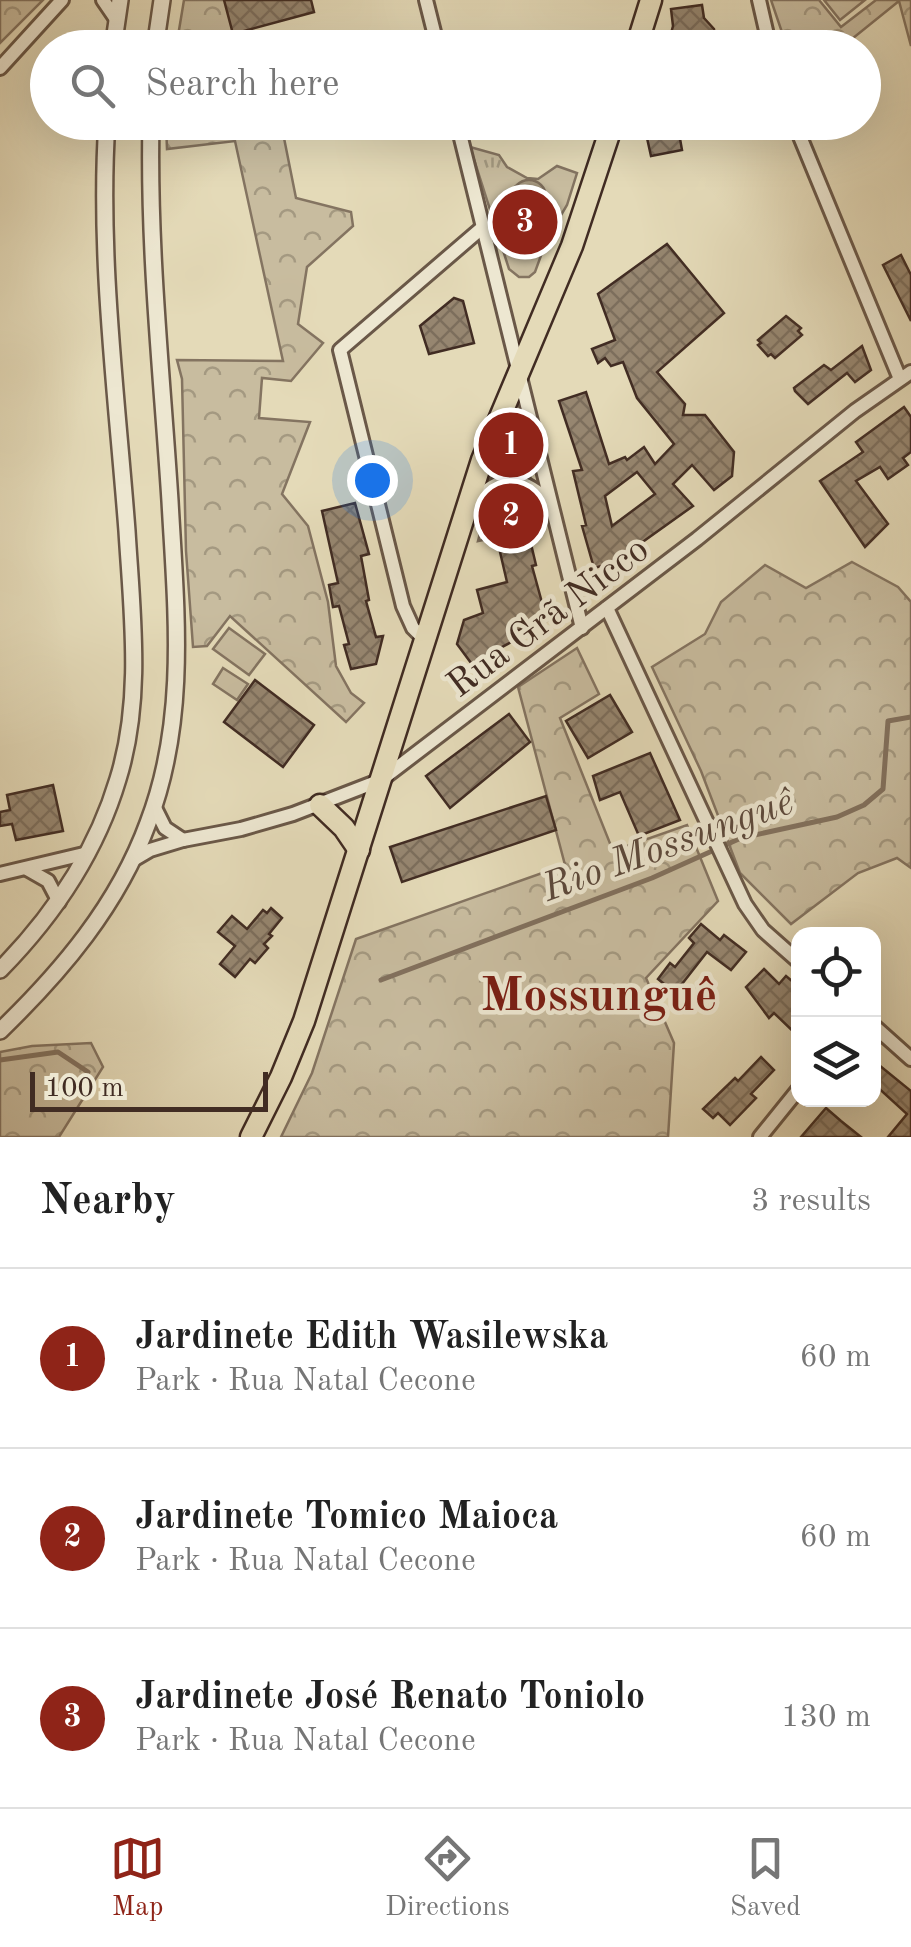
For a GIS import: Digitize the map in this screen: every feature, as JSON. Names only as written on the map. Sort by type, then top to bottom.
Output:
[{"type":"main road","points":[[642,30],[651,0]]},
{"type":"main road","points":[[251,1137],[292,1050],[464,512],[518,370],[572,246],[607,140]]},
{"type":"main road","points":[[320,805],[344,828],[359,850]]},
{"type":"street","points":[[35,30],[62,0]]},
{"type":"street","points":[[102,0],[116,19]]},
{"type":"street","points":[[115,30],[120,0]]},
{"type":"street","points":[[158,30],[162,0]]},
{"type":"street","points":[[426,0],[434,30]]},
{"type":"street","points":[[759,0],[766,30]]},
{"type":"street","points":[[0,68],[30,35]]},
{"type":"street","points":[[0,970],[59,902],[88,853],[119,776],[130,724],[134,663],[108,265],[107,140]]},
{"type":"street","points":[[0,1031],[45,986],[88,934],[133,860],[154,806],[172,730],[178,657],[151,140]]},
{"type":"street","points":[[461,140],[582,628]]},
{"type":"street","points":[[802,140],[906,375]]},
{"type":"street","points":[[424,639],[403,606],[340,350],[483,228]]},
{"type":"street","name":"Rua Grã Nicco","points":[[133,860],[183,840],[267,822],[320,805],[381,780],[906,375]]},
{"type":"street","points":[[464,512],[487,489],[508,480],[528,484],[551,503]]},
{"type":"street","points":[[607,608],[753,917],[791,954]]},
{"type":"street","points":[[154,806],[165,828],[183,840]]},
{"type":"street","points":[[0,874],[88,853]]},
{"type":"street","points":[[27,869],[48,881],[59,902]]},
{"type":"street","points":[[881,1032],[911,1059]]},
{"type":"street","points":[[760,1137],[791,1099]]},
{"type":"green space","points":[[0,0],[43,0],[0,43]]},
{"type":"green space","points":[[184,0],[233,0],[239,30],[179,30]]},
{"type":"green space","points":[[771,0],[819,0],[841,27],[876,0],[911,0],[911,46],[899,1],[863,30],[781,30]]},
{"type":"green space","points":[[824,0],[865,0],[840,20]]},
{"type":"green space","points":[[167,140],[284,140],[296,198],[351,212],[353,226],[307,267],[298,324],[323,343],[291,381],[262,378],[259,418],[310,422],[282,494],[308,526],[328,602],[336,666],[351,693],[364,703],[346,722],[230,616],[207,646],[193,647],[186,551],[182,379],[177,360],[283,361],[235,141],[167,149]]},
{"type":"green space","points":[[470,147],[499,155],[507,167],[527,178],[538,179],[557,166],[577,173],[567,205],[529,277],[519,277],[509,269]]},
{"type":"green space","points":[[512,417],[531,479],[507,474],[490,477]]},
{"type":"green space","points":[[515,487],[530,499],[540,528],[478,541],[488,503],[496,491]]},
{"type":"green space","points":[[852,562],[898,587],[911,602],[911,868],[897,858],[858,873],[791,924],[740,873],[701,771],[652,667],[705,634],[721,602],[765,565],[806,588]]},
{"type":"green space","points":[[229,628],[265,654],[249,675],[213,649]]},
{"type":"green space","points":[[577,648],[599,694],[560,718],[613,851],[687,825],[718,901],[646,978],[674,1043],[668,1137],[281,1137],[312,1073],[356,939],[565,865],[518,687]]},
{"type":"green space","points":[[223,668],[248,684],[237,700],[213,684]]},
{"type":"green space","points":[[91,1043],[103,1067],[59,1137],[0,1137],[0,1052]]},
{"type":"shaded area","points":[[529,180],[541,185],[546,197],[541,209],[529,214],[517,209],[512,197],[517,185]]},
{"type":"building","points":[[224,0],[311,0],[314,12],[248,30],[232,30]]},
{"type":"building","points":[[702,5],[704,18],[714,30],[672,30],[671,9]]},
{"type":"building","points":[[647,140],[680,140],[682,150],[651,156]]},
{"type":"building","points":[[667,244],[724,313],[657,372],[685,404],[683,415],[705,415],[734,452],[732,476],[714,490],[692,465],[673,484],[693,506],[613,563],[594,568],[573,471],[582,470],[559,401],[586,392],[609,464],[625,457],[627,460],[644,447],[655,464],[674,444],[637,398],[623,362],[611,366],[605,358],[598,363],[592,349],[615,340],[598,294]],"holes":[[[637,472],[655,494],[612,526],[605,496]]]},
{"type":"building","points":[[901,255],[911,275],[911,321],[883,265]]},
{"type":"building","points":[[454,298],[463,301],[474,343],[429,354],[420,326]]},
{"type":"building","points":[[786,316],[801,328],[798,331],[802,335],[775,358],[768,356],[758,340]]},
{"type":"building","points":[[862,346],[871,370],[855,382],[847,373],[808,404],[795,391],[824,365],[831,370]]},
{"type":"building","points":[[904,407],[911,417],[911,452],[903,458],[908,465],[888,479],[880,467],[856,481],[888,524],[865,547],[820,481],[863,452],[856,442]]},
{"type":"building","points":[[355,503],[369,554],[361,556],[369,600],[366,601],[376,637],[383,636],[376,664],[351,669],[339,606],[333,607],[329,585],[338,583],[322,511]]},
{"type":"building","points":[[531,544],[536,565],[532,566],[547,621],[515,631],[517,639],[493,652],[495,661],[477,671],[457,644],[464,620],[483,613],[477,590],[507,582],[500,552]]},
{"type":"building","points":[[255,680],[314,725],[283,767],[224,722]]},
{"type":"building","points":[[610,695],[632,732],[588,758],[566,721]]},
{"type":"building","points":[[509,714],[530,742],[450,808],[426,776]]},
{"type":"building","points":[[650,753],[680,820],[639,836],[620,792],[600,800],[593,776]]},
{"type":"building","points":[[53,785],[63,831],[16,840],[12,824],[0,826],[0,812],[10,810],[7,795]]},
{"type":"building","points":[[546,796],[556,830],[402,882],[390,847]]},
{"type":"building","points":[[271,908],[282,918],[264,944],[268,948],[255,963],[250,959],[235,977],[220,964],[235,946],[218,932],[232,916],[247,929],[263,910],[267,913]]},
{"type":"building","points":[[701,924],[720,940],[724,935],[746,952],[731,970],[707,952],[675,993],[658,979],[670,963],[675,967],[694,943],[689,938]]},
{"type":"building","points":[[764,969],[779,984],[786,976],[791,980],[791,1029],[774,1013],[769,1018],[746,987]]},
{"type":"building","points":[[761,1057],[774,1070],[751,1094],[756,1098],[730,1125],[718,1113],[713,1118],[703,1109],[735,1078],[738,1081]]},
{"type":"building","points":[[881,1067],[911,1091],[911,1137],[888,1137],[907,1114],[881,1090]]},
{"type":"building","points":[[826,1108],[841,1121],[861,1137],[801,1137]]},
{"type":"waterway","name":"Rio Mossunguê","points":[[381,980],[652,878],[741,838],[837,817],[864,805],[883,789],[888,721],[911,717]]},
{"type":"waterway","name":"Rio Mossunguê","points":[[0,1060],[58,1052],[88,1072]]},
{"type":"place","name":"Jardinete José Renato Toniolo","points":[[525,222]]},
{"type":"place","name":"Jardinete Edith Wasilewska","points":[[511,445]]},
{"type":"place","name":"Jardinete Tomico Maioca","points":[[511,516]]},
{"type":"district","name":"Mossunguê","points":[[599,993]]}]
